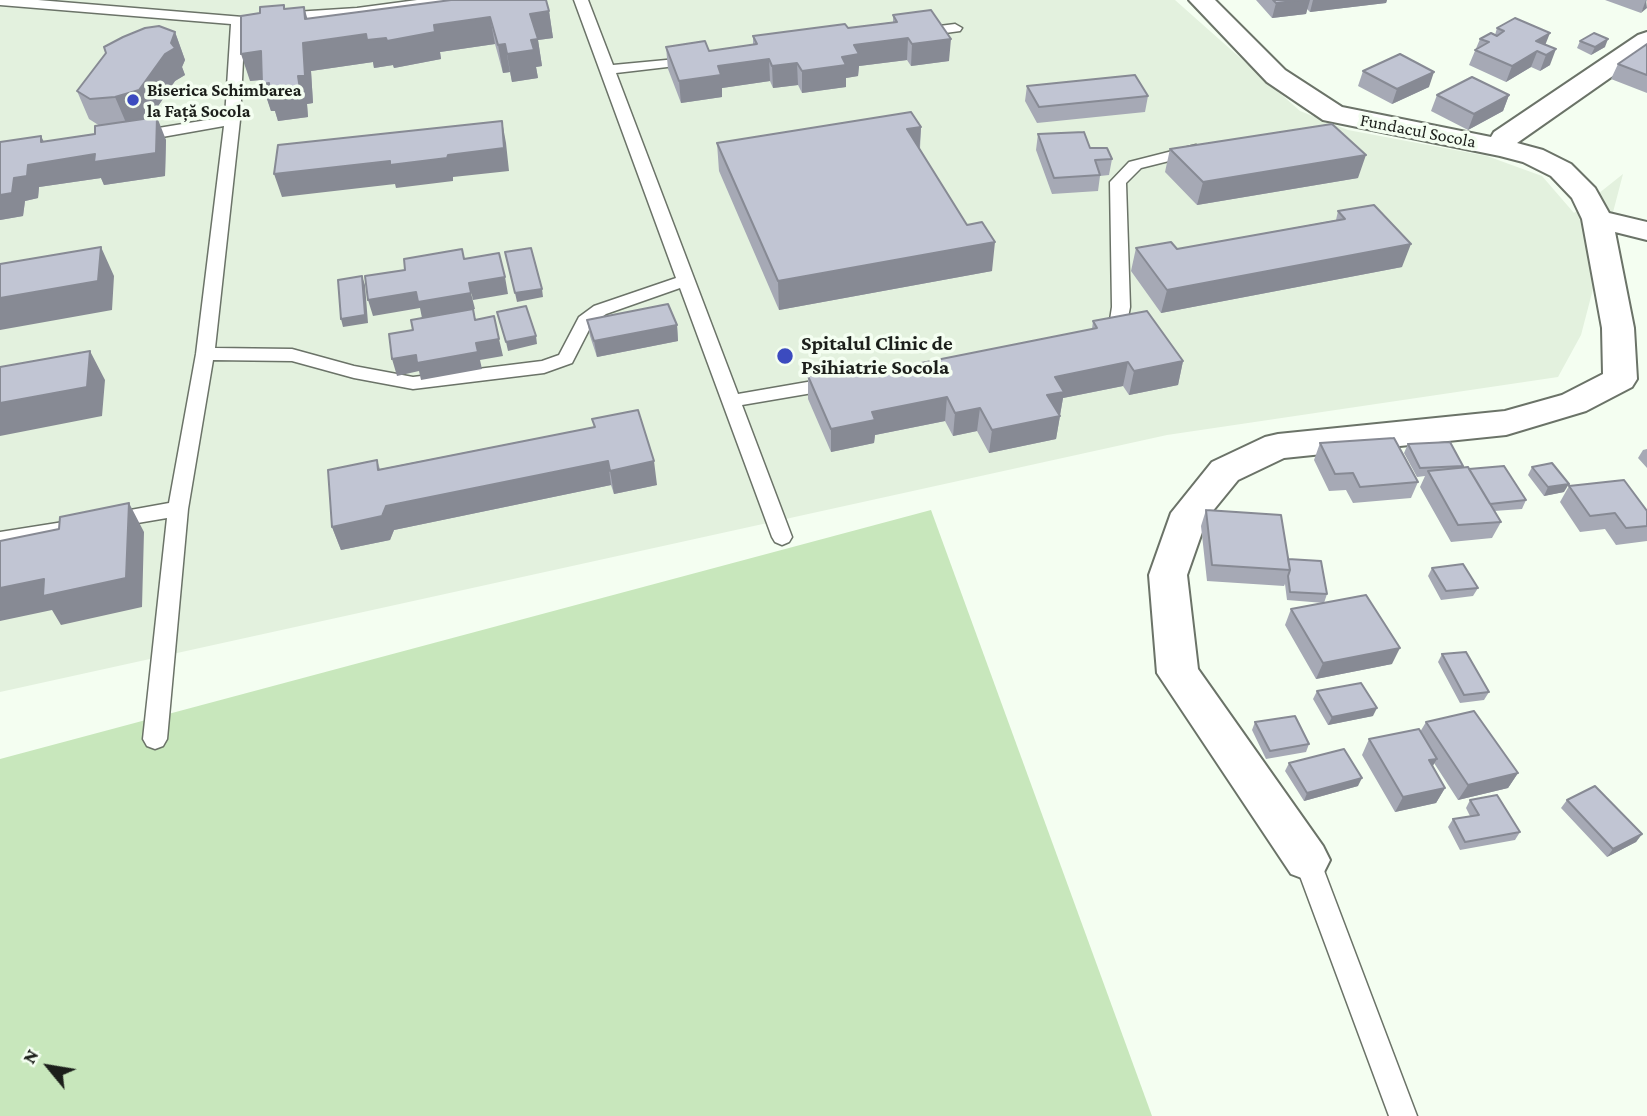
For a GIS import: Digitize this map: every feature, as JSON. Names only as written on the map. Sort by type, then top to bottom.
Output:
[{"type":"street","name":"Fundacul Socola","points":[[1200,0],[1276,76],[1333,114],[1502,148],[1533,156],[1561,170],[1585,194],[1597,219],[1618,328],[1620,379],[1574,403],[1506,423],[1278,446],[1225,471],[1190,513],[1168,575],[1178,673],[1307,860]]},
{"type":"street","points":[[1502,148],[1504,138],[1647,40]]},
{"type":"street","points":[[1597,219],[1647,231]]},
{"type":"lane","points":[[581,0],[782,537]]},
{"type":"lane","points":[[0,1],[251,19],[358,17],[454,3]]},
{"type":"lane","points":[[156,739],[178,509],[205,354],[233,120],[251,19]]},
{"type":"lane","points":[[899,35],[955,28]]},
{"type":"lane","points":[[608,70],[705,58]]},
{"type":"lane","points":[[123,138],[233,120]]},
{"type":"lane","points":[[1084,339],[1097,337],[1118,323],[1121,307],[1118,183],[1135,165],[1214,146]]},
{"type":"lane","points":[[205,354],[292,355],[354,372],[413,383],[544,368],[566,359],[585,321],[600,310],[686,280]]},
{"type":"lane","points":[[731,401],[853,380]]},
{"type":"lane","points":[[0,540],[178,509]]},
{"type":"lane","points":[[1307,860],[1403,1116]]},
{"type":"shaded area","name":"Spitalul Clinic de Psihiatrie Socola","points":[[0,0],[1175,0],[1300,111],[1348,130],[1487,156],[1542,176],[1574,213],[1623,174],[1581,335],[1558,377],[1167,435],[0,692]]},
{"type":"green space","points":[[931,510],[1152,1116],[0,1116],[0,759]]},
{"type":"building","points":[[451,0],[546,0],[549,11],[530,14],[538,39],[531,40],[534,50],[507,54],[505,44],[498,45],[490,17],[434,25],[435,32],[387,41],[386,38],[367,40],[366,34],[303,43],[305,76],[298,76],[300,89],[269,93],[269,83],[262,84],[261,51],[241,54],[241,16],[260,13],[260,7],[304,7],[305,19]]},
{"type":"building","points":[[1273,0],[1303,0],[1276,3]]},
{"type":"building","points":[[931,10],[951,39],[912,44],[908,38],[854,45],[859,54],[842,57],[846,65],[802,71],[797,63],[772,66],[769,59],[718,66],[721,75],[679,81],[666,47],[705,41],[709,51],[757,44],[753,36],[845,24],[848,28],[897,22],[893,15]]},
{"type":"building","points":[[1515,18],[1550,33],[1536,41],[1556,49],[1546,55],[1537,51],[1512,66],[1475,50],[1489,42],[1480,39],[1491,33],[1497,36],[1504,31],[1497,28]]},
{"type":"building","points":[[159,26],[175,32],[171,43],[175,48],[165,54],[139,90],[115,97],[90,99],[77,91],[106,53],[104,47],[145,28]]},
{"type":"building","points":[[1594,33],[1608,39],[1595,47],[1580,41]]},
{"type":"building","points":[[1647,44],[1647,75],[1618,64]]},
{"type":"building","points":[[1400,54],[1434,72],[1397,89],[1363,71]]},
{"type":"building","points":[[1135,75],[1148,96],[1039,107],[1027,86]]},
{"type":"building","points":[[1472,77],[1509,95],[1474,114],[1437,95]]},
{"type":"building","points":[[911,112],[921,127],[907,129],[967,225],[982,222],[995,242],[778,281],[717,143]]},
{"type":"building","points":[[157,117],[156,153],[94,162],[95,154],[28,165],[27,176],[14,178],[12,193],[0,195],[0,142],[41,136],[41,142],[95,134],[95,126]]},
{"type":"building","points":[[502,121],[504,148],[390,165],[390,161],[274,174],[278,145]]},
{"type":"building","points":[[1332,124],[1366,155],[1203,182],[1170,149]]},
{"type":"building","points":[[1084,132],[1090,148],[1107,148],[1112,159],[1095,160],[1100,175],[1054,178],[1038,134]]},
{"type":"building","points":[[1374,205],[1411,244],[1167,290],[1136,248],[1171,242],[1177,249],[1345,219],[1338,211]]},
{"type":"building","points":[[101,247],[98,281],[0,298],[0,264]]},
{"type":"building","points":[[531,248],[542,289],[515,293],[505,252]]},
{"type":"building","points":[[462,249],[464,259],[499,253],[505,277],[469,283],[471,293],[418,302],[416,292],[368,300],[365,276],[405,270],[404,259]]},
{"type":"building","points":[[362,276],[365,315],[341,319],[338,280]]},
{"type":"building","points":[[668,304],[677,325],[594,341],[587,320]]},
{"type":"building","points":[[526,306],[536,336],[506,342],[497,312]]},
{"type":"building","points":[[473,309],[475,320],[494,316],[499,339],[476,343],[478,352],[417,363],[416,355],[392,359],[389,334],[413,330],[411,320]]},
{"type":"building","points":[[1147,311],[1183,361],[1134,371],[1128,362],[1055,377],[1064,392],[1047,395],[1060,416],[992,430],[980,408],[955,413],[947,397],[872,412],[875,420],[831,429],[808,376],[856,366],[861,375],[1097,328],[1093,321]]},
{"type":"building","points":[[90,351],[87,387],[0,403],[0,367]]},
{"type":"building","points":[[638,410],[654,461],[610,471],[608,461],[386,506],[382,516],[332,527],[328,470],[377,460],[378,470],[595,427],[592,419]]},
{"type":"building","points":[[1394,438],[1418,482],[1360,487],[1353,473],[1335,474],[1320,443]]},
{"type":"building","points":[[1450,442],[1463,466],[1420,468],[1408,444]]},
{"type":"building","points":[[1552,463],[1569,484],[1548,487],[1532,467]]},
{"type":"building","points":[[1504,466],[1526,500],[1490,504],[1469,469]]},
{"type":"building","points":[[1468,467],[1501,522],[1458,525],[1428,471]]},
{"type":"building","points":[[1624,480],[1647,511],[1647,526],[1626,528],[1615,513],[1590,516],[1569,486]]},
{"type":"building","points":[[129,503],[126,578],[43,596],[44,579],[0,588],[0,541],[59,529],[60,517]]},
{"type":"building","points":[[1206,510],[1281,515],[1290,570],[1212,565]]},
{"type":"building","points":[[1288,559],[1321,561],[1327,594],[1290,592]]},
{"type":"building","points":[[1463,564],[1478,588],[1446,591],[1432,568]]},
{"type":"building","points":[[1366,595],[1400,648],[1323,663],[1291,609]]},
{"type":"building","points":[[1466,652],[1489,692],[1464,695],[1442,654]]},
{"type":"building","points":[[1361,683],[1377,708],[1332,717],[1317,691]]},
{"type":"building","points":[[1474,711],[1518,773],[1468,785],[1426,722]]},
{"type":"building","points":[[1295,716],[1309,744],[1270,751],[1255,722]]},
{"type":"building","points":[[1419,729],[1437,759],[1429,760],[1445,788],[1403,797],[1369,739]]},
{"type":"building","points":[[1344,749],[1362,778],[1307,793],[1289,763]]},
{"type":"building","points":[[1595,786],[1642,834],[1613,849],[1567,800]]},
{"type":"building","points":[[1497,795],[1520,832],[1465,842],[1453,819],[1479,815],[1470,800]]},
{"type":"place","name":"Biserica Schimbarea la Față Socola","points":[[133,100]]},
{"type":"place","name":"Spitalul Clinic de Psihiatrie Socola","points":[[785,356]]}]
